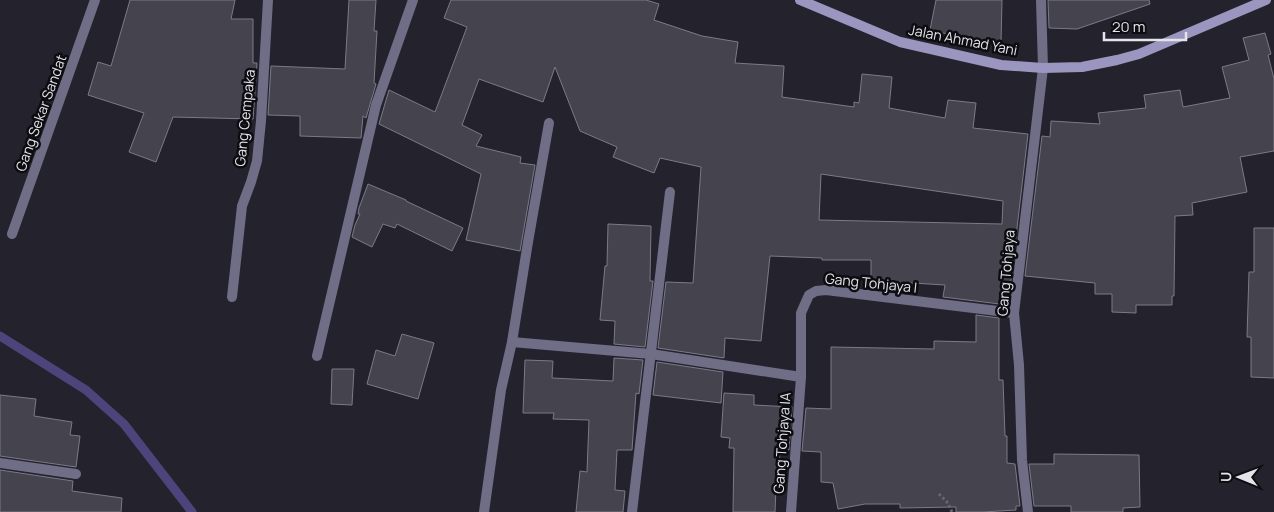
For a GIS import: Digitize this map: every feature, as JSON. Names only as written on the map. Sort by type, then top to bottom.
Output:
[{"type":"main road","name":"Jalan Ahmad Yani","points":[[800,0],[900,42],[1001,65],[1043,68],[1082,66],[1132,56],[1173,41],[1244,4],[1266,0]]},
{"type":"street","name":"Gang Sekar Sandat","points":[[12,234],[95,0]]},
{"type":"street","name":"Gang Cempaka","points":[[232,297],[242,206],[252,182],[257,161],[268,0]]},
{"type":"street","points":[[317,356],[376,105],[413,0]]},
{"type":"street","name":"Gang Tohjaya","points":[[1028,512],[1022,460],[1019,365],[1014,313],[1043,68],[1041,0]]},
{"type":"street","points":[[484,512],[500,390],[512,342],[550,123]]},
{"type":"street","points":[[632,512],[670,192]]},
{"type":"street","name":"Gang Tohjaya I","points":[[801,377],[801,313],[809,295],[816,291],[826,290],[1014,313]]},
{"type":"street","points":[[512,342],[651,354],[801,377]]},
{"type":"street","name":"Gang Tohjaya IA","points":[[791,512],[801,377]]},
{"type":"street","points":[[0,463],[76,474]]},
{"type":"path","points":[[939,494],[948,503],[952,512]]},
{"type":"building","points":[[130,0],[235,0],[231,19],[253,19],[253,63],[257,63],[253,119],[173,117],[156,162],[129,152],[144,113],[88,95],[98,62],[111,66]]},
{"type":"building","points":[[349,0],[376,0],[374,31],[377,31],[374,83],[376,84],[366,118],[363,116],[361,138],[300,136],[300,116],[268,115],[271,66],[345,69]]},
{"type":"building","points":[[451,0],[646,0],[659,4],[654,20],[702,36],[738,42],[735,63],[784,66],[782,97],[854,107],[854,102],[859,103],[862,74],[892,77],[889,108],[945,118],[948,100],[976,103],[973,128],[1028,134],[1008,305],[943,297],[945,285],[896,282],[896,288],[871,288],[871,260],[822,260],[822,258],[770,256],[761,341],[725,338],[724,358],[658,348],[666,282],[693,283],[701,167],[660,158],[654,173],[613,157],[617,147],[580,131],[555,67],[543,102],[479,79],[462,125],[482,135],[476,146],[521,157],[520,163],[535,165],[520,251],[466,240],[481,174],[379,124],[389,90],[435,112],[467,27],[444,18]],"holes":[[[821,174],[1003,201],[1002,224],[819,220]]]},
{"type":"building","points":[[936,0],[1002,0],[1001,42],[965,40],[965,38],[930,30]]},
{"type":"building","points":[[1048,0],[1149,0],[1150,4],[1077,29],[1049,28]]},
{"type":"building","points":[[1265,33],[1271,54],[1268,55],[1274,79],[1274,151],[1240,157],[1247,192],[1192,203],[1193,215],[1175,216],[1174,296],[1172,296],[1172,305],[1136,305],[1136,313],[1112,312],[1112,294],[1095,294],[1095,283],[1025,276],[1042,136],[1050,137],[1051,121],[1100,124],[1098,113],[1146,108],[1144,95],[1180,90],[1183,107],[1230,98],[1222,67],[1249,60],[1243,38]]},
{"type":"building","points":[[368,184],[463,228],[452,251],[397,224],[395,228],[383,224],[372,247],[352,237],[360,214],[358,214],[359,208]]},
{"type":"building","points":[[608,224],[651,226],[650,281],[653,281],[645,347],[614,344],[615,321],[600,320],[605,266],[607,266]]},
{"type":"building","points":[[1254,228],[1274,228],[1274,378],[1251,377],[1251,337],[1247,337],[1249,272],[1254,272]]},
{"type":"building","points":[[976,315],[999,318],[999,380],[1003,380],[1007,463],[1015,464],[1020,506],[1016,506],[1016,510],[983,512],[956,512],[956,507],[900,508],[900,504],[865,504],[838,509],[833,483],[821,482],[821,452],[802,451],[806,408],[831,409],[831,347],[934,349],[934,341],[976,342]]},
{"type":"building","points":[[402,334],[434,343],[418,399],[367,384],[376,350],[395,356]]},
{"type":"building","points":[[614,358],[643,360],[639,394],[636,393],[632,450],[617,450],[615,490],[625,491],[623,512],[576,512],[580,471],[587,472],[589,420],[553,419],[554,413],[523,413],[525,360],[553,361],[552,378],[613,381]]},
{"type":"building","points":[[657,362],[723,372],[721,403],[653,395]]},
{"type":"building","points":[[332,369],[354,369],[352,405],[331,404]]},
{"type":"building","points":[[724,393],[754,395],[754,405],[792,407],[789,450],[780,450],[775,512],[733,512],[734,448],[729,448],[730,438],[721,437]]},
{"type":"building","points":[[0,395],[36,399],[34,416],[72,422],[70,435],[80,436],[76,467],[0,456]]},
{"type":"building","points":[[1054,454],[1139,455],[1140,507],[1123,508],[1123,512],[1071,512],[1071,506],[1034,506],[1029,464],[1054,464]]},
{"type":"building","points":[[0,470],[73,481],[72,491],[122,498],[121,512],[0,512]]},
{"type":"waterway","points":[[0,336],[86,390],[124,424],[192,512]]}]
